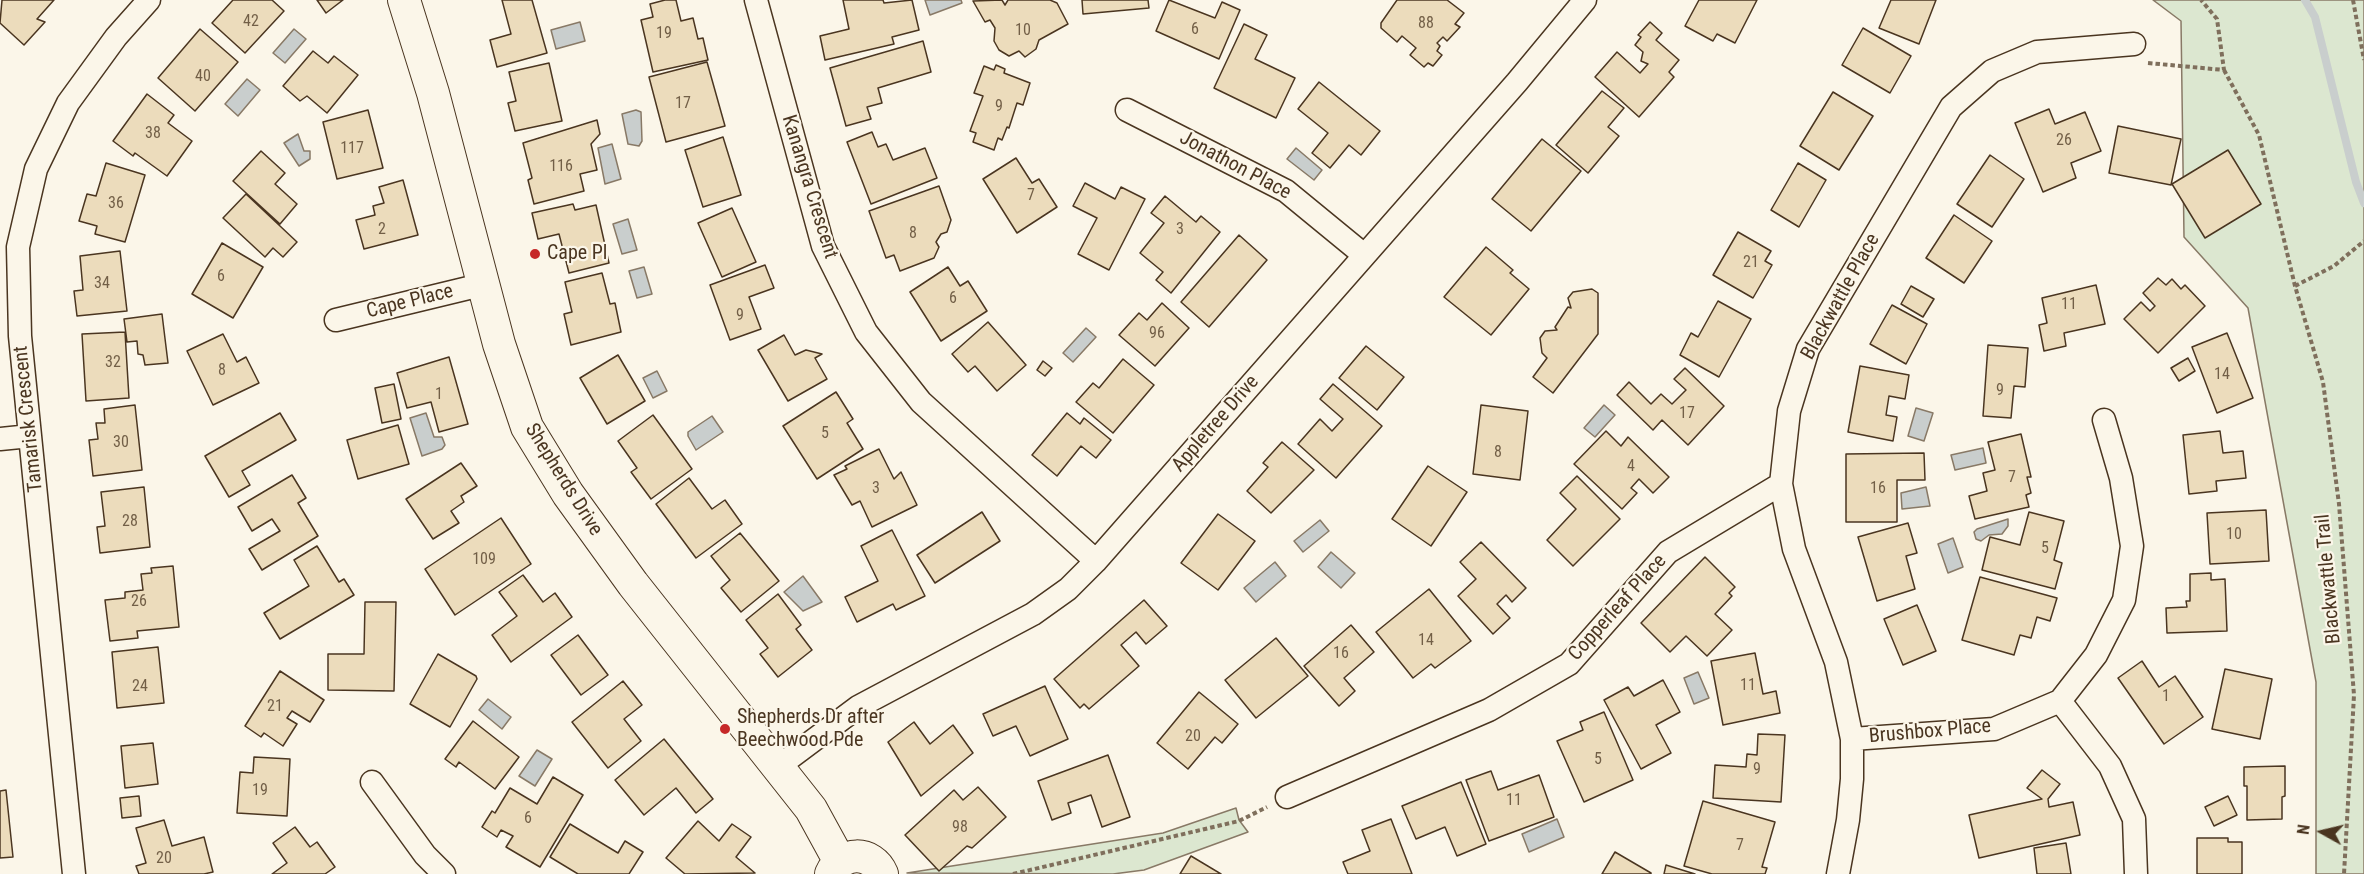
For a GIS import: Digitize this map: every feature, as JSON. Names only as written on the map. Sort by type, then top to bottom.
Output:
[{"type":"main road","name":"Shepherds Drive","points":[[404,0],[433,93],[511,384],[527,427],[547,461],[633,584],[811,809],[835,868]]},
{"type":"main road","points":[[835,868],[848,857],[867,858],[875,862],[882,874]]},
{"type":"street","name":"Tamarisk Crescent","points":[[74,874],[20,336],[18,247],[36,169],[68,103],[116,37],[149,0]]},
{"type":"street","name":"Kanangra Crescent","points":[[756,0],[823,246],[866,332],[921,402],[1096,561]]},
{"type":"street","name":"Appletree Drive","points":[[779,766],[858,707],[1033,614],[1068,589],[1096,561],[1517,82],[1585,0]]},
{"type":"street","name":"Blackwattle Place","points":[[1838,874],[1849,810],[1852,739],[1836,662],[1794,549],[1781,484],[1788,411],[1808,349],[1951,107],[1992,71],[2037,52],[2134,44]]},
{"type":"street","name":"Jonathon Place","points":[[1127,110],[1286,191],[1364,255]]},
{"type":"street","name":"Cape Place","points":[[336,321],[485,285]]},
{"type":"street","name":"Brushbox Place","points":[[1852,739],[1995,729],[2060,701],[2096,655],[2124,600],[2132,546],[2121,478],[2104,420]]},
{"type":"street","points":[[0,439],[30,435]]},
{"type":"street","name":"Copperleaf Place","points":[[1287,797],[1489,710],[1569,664],[1668,552],[1781,484]]},
{"type":"street","points":[[2060,701],[2110,766],[2134,819],[2136,874]]},
{"type":"street","points":[[372,782],[425,855],[444,874]]},
{"type":"path","points":[[2134,44],[2146,63],[2224,70],[2217,19],[2201,0]]},
{"type":"path","points":[[2353,0],[2364,60]]},
{"type":"path","name":"Blackwattle Trail","points":[[2224,70],[2259,135],[2295,286],[2323,382],[2339,504],[2354,695],[2343,874]]},
{"type":"path","points":[[2295,286],[2334,266],[2364,241]]},
{"type":"path","points":[[1013,874],[1239,821],[1287,797]]},
{"type":"green space","points":[[2153,0],[2364,0],[2364,874],[2316,874],[2316,682],[2248,308],[2184,237],[2181,21]]},
{"type":"green space","points":[[1236,808],[1239,820],[1248,832],[1144,870],[1113,874],[907,873],[1163,833]]},
{"type":"shaded area","points":[[925,0],[961,0],[962,3],[930,15]]},
{"type":"shaded area","points":[[580,22],[585,41],[556,49],[551,30]]},
{"type":"shaded area","points":[[294,29],[306,39],[285,63],[273,53]]},
{"type":"shaded area","points":[[247,79],[260,90],[238,116],[225,104]]},
{"type":"shaded area","points":[[636,110],[641,112],[642,141],[639,146],[628,144],[622,114]]},
{"type":"shaded area","points":[[298,134],[304,151],[310,151],[310,159],[299,166],[284,143]]},
{"type":"shaded area","points":[[612,144],[621,179],[605,184],[598,148]]},
{"type":"shaded area","points":[[1296,148],[1322,170],[1314,180],[1287,159]]},
{"type":"shaded area","points":[[628,219],[637,250],[622,254],[613,224]]},
{"type":"shaded area","points":[[644,267],[652,294],[637,298],[629,271]]},
{"type":"shaded area","points":[[1086,328],[1096,337],[1073,362],[1063,353]]},
{"type":"shaded area","points":[[657,371],[667,391],[653,398],[643,378]]},
{"type":"shaded area","points":[[1604,405],[1615,415],[1595,437],[1584,428]]},
{"type":"shaded area","points":[[1916,408],[1933,413],[1924,441],[1908,436]]},
{"type":"shaded area","points":[[426,413],[434,437],[442,437],[445,445],[442,449],[422,456],[410,418]]},
{"type":"shaded area","points":[[712,416],[723,432],[696,450],[688,432]]},
{"type":"shaded area","points":[[1983,448],[1986,463],[1955,470],[1951,455]]},
{"type":"shaded area","points":[[1926,487],[1930,506],[1902,509],[1901,493]]},
{"type":"shaded area","points":[[2008,519],[2008,526],[2002,534],[1989,535],[1981,541],[1976,539],[1974,532],[1977,529]]},
{"type":"shaded area","points":[[1320,520],[1329,531],[1303,552],[1294,541]]},
{"type":"shaded area","points":[[1953,538],[1963,567],[1948,573],[1938,544]]},
{"type":"shaded area","points":[[1331,552],[1355,573],[1341,588],[1318,567]]},
{"type":"shaded area","points":[[1275,562],[1286,576],[1256,602],[1244,588]]},
{"type":"shaded area","points":[[803,576],[822,602],[803,611],[784,592]]},
{"type":"shaded area","points":[[1698,672],[1709,698],[1694,704],[1684,678]]},
{"type":"shaded area","points":[[488,699],[511,717],[502,729],[479,710]]},
{"type":"shaded area","points":[[537,750],[552,759],[535,786],[519,776]]},
{"type":"shaded area","points":[[1557,819],[1564,837],[1529,852],[1522,834]]},
{"type":"building","points":[[2,0],[54,0],[37,19],[45,22],[24,45],[0,23]]},
{"type":"building","points":[[233,0],[272,0],[284,11],[245,53],[212,23]]},
{"type":"building","points":[[317,0],[343,0],[326,13]]},
{"type":"building","points":[[502,0],[532,0],[547,53],[497,67],[490,40],[511,34]]},
{"type":"building","points":[[676,0],[681,21],[693,18],[698,39],[703,38],[708,60],[653,72],[641,20],[653,17],[650,4]]},
{"type":"building","points":[[843,0],[883,0],[884,3],[912,0],[919,30],[892,37],[894,44],[825,60],[820,36],[849,29]]},
{"type":"building","points":[[1002,0],[1005,5],[1008,0],[1050,0],[1057,3],[1068,24],[1039,40],[1036,49],[1025,57],[1019,51],[1009,56],[999,50],[994,41],[995,28],[990,20],[985,22],[973,1]]},
{"type":"building","points":[[1082,0],[1148,0],[1149,8],[1083,14]]},
{"type":"building","points":[[1169,0],[1215,18],[1222,2],[1240,10],[1219,59],[1156,31]]},
{"type":"building","points":[[1397,0],[1447,0],[1464,13],[1455,24],[1460,27],[1447,41],[1443,37],[1437,43],[1440,46],[1437,51],[1442,55],[1433,66],[1428,63],[1424,67],[1410,55],[1416,48],[1402,36],[1397,42],[1381,28],[1381,23]]},
{"type":"building","points":[[1699,0],[1757,0],[1735,43],[1717,34],[1713,41],[1685,26]]},
{"type":"building","points":[[1891,0],[1936,0],[1919,44],[1879,28]]},
{"type":"building","points":[[1650,22],[1662,33],[1656,40],[1679,60],[1669,72],[1674,77],[1639,117],[1595,77],[1617,52],[1640,73],[1648,64],[1641,61],[1643,52],[1635,45],[1641,37],[1638,35]]},
{"type":"building","points":[[1244,24],[1267,35],[1255,59],[1295,78],[1276,118],[1214,88]]},
{"type":"building","points":[[1863,28],[1911,56],[1890,93],[1842,65]]},
{"type":"building","points":[[200,29],[238,62],[195,111],[158,78]]},
{"type":"building","points":[[923,41],[931,72],[878,88],[882,103],[867,107],[871,119],[846,126],[830,68]]},
{"type":"building","points":[[313,51],[328,63],[334,56],[358,75],[327,113],[307,96],[300,101],[283,86]]},
{"type":"building","points":[[707,62],[725,126],[666,142],[649,77]]},
{"type":"building","points":[[549,63],[562,121],[515,131],[508,103],[516,101],[509,72]]},
{"type":"building","points":[[996,65],[1005,69],[1004,73],[1030,83],[1023,105],[1017,103],[1009,128],[1007,127],[1002,140],[998,138],[994,150],[973,142],[976,133],[970,131],[983,96],[974,93],[984,66],[994,70]]},
{"type":"building","points":[[1319,82],[1380,131],[1361,155],[1349,145],[1330,168],[1312,153],[1328,133],[1298,109]]},
{"type":"building","points":[[1602,91],[1624,108],[1608,127],[1619,136],[1588,173],[1556,145]]},
{"type":"building","points":[[1833,92],[1873,116],[1839,170],[1800,146]]},
{"type":"building","points":[[147,94],[174,115],[168,123],[192,141],[167,176],[135,153],[133,156],[113,141]]},
{"type":"building","points":[[2049,109],[2055,124],[2085,112],[2101,151],[2071,163],[2076,178],[2043,192],[2015,123]]},
{"type":"building","points":[[368,110],[383,168],[337,179],[323,122]]},
{"type":"building","points":[[597,120],[600,134],[591,144],[597,170],[580,174],[584,191],[534,204],[528,180],[532,178],[523,143]]},
{"type":"building","points":[[2118,126],[2181,139],[2171,185],[2109,173]]},
{"type":"building","points":[[872,132],[878,147],[886,144],[893,160],[925,148],[937,178],[871,204],[847,142]]},
{"type":"building","points":[[723,137],[741,195],[703,207],[685,150]]},
{"type":"building","points":[[1542,139],[1581,171],[1531,231],[1492,199]]},
{"type":"building","points":[[2228,150],[2261,204],[2205,238],[2172,184]]},
{"type":"building","points":[[261,151],[285,173],[275,184],[297,204],[280,224],[233,181]]},
{"type":"building","points":[[1990,155],[2024,179],[1992,227],[1957,204]]},
{"type":"building","points":[[1016,158],[1032,183],[1039,179],[1057,207],[1017,233],[983,179]]},
{"type":"building","points":[[106,163],[145,175],[125,242],[95,234],[97,226],[79,221],[87,194],[96,196]]},
{"type":"building","points":[[1798,163],[1826,180],[1799,227],[1771,210]]},
{"type":"building","points":[[403,180],[418,235],[364,249],[356,220],[375,215],[373,206],[384,203],[379,187]]},
{"type":"building","points":[[1085,183],[1115,199],[1121,187],[1145,199],[1109,270],[1078,254],[1097,218],[1073,206]]},
{"type":"building","points":[[939,186],[951,220],[947,232],[941,234],[936,242],[939,247],[934,258],[900,271],[894,255],[886,258],[869,211]]},
{"type":"building","points":[[246,194],[297,242],[283,257],[273,248],[265,257],[223,218]]},
{"type":"building","points":[[1165,196],[1196,222],[1201,216],[1220,232],[1171,293],[1156,280],[1163,272],[1140,253],[1164,223],[1151,213]]},
{"type":"building","points":[[573,204],[575,210],[596,205],[609,263],[569,273],[559,234],[538,239],[532,213]]},
{"type":"building","points":[[732,208],[756,262],[722,277],[698,223]]},
{"type":"building","points":[[1954,215],[1992,241],[1964,283],[1926,258]]},
{"type":"building","points":[[1738,232],[1771,251],[1765,261],[1772,265],[1753,298],[1713,275]]},
{"type":"building","points":[[1239,235],[1267,260],[1209,327],[1181,302]]},
{"type":"building","points":[[222,243],[263,267],[233,318],[192,294]]},
{"type":"building","points":[[1486,247],[1513,270],[1510,273],[1529,289],[1491,335],[1444,297]]},
{"type":"building","points":[[120,251],[127,311],[77,316],[74,291],[83,290],[80,256]]},
{"type":"building","points":[[765,265],[774,288],[749,297],[761,329],[730,340],[710,285]]},
{"type":"building","points":[[948,267],[960,286],[968,281],[987,311],[941,341],[910,292]]},
{"type":"building","points":[[602,273],[610,304],[615,303],[621,332],[571,345],[564,314],[572,312],[565,282]]},
{"type":"building","points":[[2158,278],[2166,285],[2172,279],[2181,289],[2185,285],[2205,306],[2158,353],[2124,319],[2141,302],[2150,311],[2155,306],[2143,293]]},
{"type":"building","points":[[2096,285],[2105,324],[2064,333],[2066,346],[2044,351],[2039,325],[2047,323],[2042,298]]},
{"type":"building","points":[[1911,286],[1934,299],[1923,317],[1901,304]]},
{"type":"building","points":[[1592,289],[1598,293],[1598,334],[1553,393],[1533,377],[1547,358],[1542,353],[1540,338],[1545,331],[1557,330],[1555,327],[1568,307],[1571,308],[1568,298],[1573,292]]},
{"type":"building","points":[[1718,301],[1751,319],[1719,377],[1680,355],[1691,333],[1698,337]]},
{"type":"building","points":[[1162,303],[1189,328],[1155,366],[1119,335],[1139,313],[1147,320]]},
{"type":"building","points":[[1892,305],[1927,324],[1906,364],[1870,344]]},
{"type":"building","points":[[162,314],[168,363],[145,365],[143,355],[138,354],[137,341],[127,342],[124,319]]},
{"type":"building","points":[[988,322],[1026,365],[997,391],[975,366],[968,372],[952,354]]},
{"type":"building","points":[[125,332],[129,398],[86,401],[82,334]]},
{"type":"building","points":[[2227,333],[2253,398],[2217,413],[2192,347]]},
{"type":"building","points":[[223,334],[237,362],[246,357],[259,383],[213,405],[187,351]]},
{"type":"building","points":[[784,335],[795,355],[806,350],[822,354],[815,358],[827,379],[788,401],[758,350]]},
{"type":"building","points":[[1988,345],[2028,348],[2025,387],[2014,386],[2011,418],[1983,416]]},
{"type":"building","points":[[1366,346],[1404,377],[1377,410],[1339,378]]},
{"type":"building","points":[[618,355],[645,401],[607,424],[580,378]]},
{"type":"building","points":[[449,357],[468,424],[439,432],[431,402],[407,408],[397,373]]},
{"type":"building","points":[[2188,358],[2195,371],[2179,381],[2171,368]]},
{"type":"building","points":[[1123,359],[1154,385],[1113,433],[1076,402],[1093,383],[1099,388]]},
{"type":"building","points":[[1043,361],[1052,368],[1045,376],[1037,370]]},
{"type":"building","points":[[1860,366],[1909,375],[1905,399],[1889,396],[1886,415],[1897,417],[1893,441],[1848,432]]},
{"type":"building","points":[[1685,368],[1724,406],[1688,445],[1662,420],[1653,430],[1617,395],[1629,382],[1651,404],[1661,394],[1672,404],[1686,390],[1674,379]]},
{"type":"building","points":[[394,384],[401,419],[382,423],[375,388]]},
{"type":"building","points":[[1333,384],[1382,426],[1336,478],[1298,444],[1320,419],[1332,431],[1343,419],[1320,399]]},
{"type":"building","points":[[836,392],[853,419],[847,423],[863,449],[817,479],[783,426]]},
{"type":"building","points":[[135,405],[142,470],[93,476],[89,440],[98,439],[96,423],[105,423],[104,409]]},
{"type":"building","points":[[1481,405],[1528,411],[1520,480],[1473,474]]},
{"type":"building","points":[[280,413],[296,440],[242,471],[250,485],[229,497],[205,456]]},
{"type":"building","points":[[1067,413],[1080,424],[1084,418],[1111,440],[1096,458],[1081,446],[1057,476],[1032,455]]},
{"type":"building","points":[[653,415],[692,469],[651,499],[631,472],[637,468],[618,441]]},
{"type":"building","points":[[398,425],[409,464],[358,479],[347,440]]},
{"type":"building","points":[[1606,431],[1621,446],[1628,437],[1669,477],[1653,493],[1639,479],[1631,488],[1637,493],[1622,509],[1574,464]]},
{"type":"building","points":[[2220,431],[2223,453],[2243,451],[2246,478],[2216,481],[2217,491],[2189,494],[2183,435]]},
{"type":"building","points":[[2021,434],[2031,477],[2027,477],[2031,493],[2026,495],[2029,507],[1975,519],[1969,496],[1987,491],[1983,473],[1995,470],[1988,442]]},
{"type":"building","points":[[1282,442],[1314,470],[1271,513],[1247,491],[1268,467],[1263,463]]},
{"type":"building","points":[[879,449],[894,479],[901,472],[917,505],[872,527],[860,501],[852,505],[834,475],[847,469],[845,466]]},
{"type":"building","points":[[1924,453],[1925,480],[1897,480],[1897,522],[1846,522],[1846,454]]},
{"type":"building","points":[[461,463],[477,486],[461,496],[464,502],[451,511],[459,523],[433,539],[406,499]]},
{"type":"building","points":[[1428,466],[1467,492],[1431,546],[1392,519]]},
{"type":"building","points":[[292,475],[306,498],[298,503],[318,536],[262,570],[249,549],[280,531],[272,519],[252,531],[238,507]]},
{"type":"building","points":[[1577,476],[1620,519],[1573,566],[1547,540],[1576,509],[1560,493]]},
{"type":"building","points":[[689,478],[712,509],[725,500],[742,524],[696,558],[656,504]]},
{"type":"building","points":[[144,487],[150,547],[100,553],[97,527],[105,526],[101,492]]},
{"type":"building","points":[[2266,510],[2269,561],[2210,564],[2207,513]]},
{"type":"building","points":[[982,512],[1000,541],[935,583],[917,555]]},
{"type":"building","points":[[2029,512],[2064,521],[2054,560],[2062,563],[2055,589],[1982,570],[1990,537],[2020,545]]},
{"type":"building","points":[[1218,514],[1255,541],[1218,590],[1181,563]]},
{"type":"building","points":[[501,518],[531,564],[455,615],[425,569]]},
{"type":"building","points":[[1908,523],[1917,553],[1906,556],[1915,589],[1877,601],[1858,537]]},
{"type":"building","points":[[892,530],[925,596],[896,610],[893,604],[857,622],[845,597],[878,581],[861,546]]},
{"type":"building","points":[[740,533],[779,581],[741,612],[721,588],[730,580],[711,556]]},
{"type":"building","points":[[1481,542],[1526,588],[1512,602],[1506,595],[1497,604],[1510,618],[1493,634],[1458,596],[1476,579],[1460,562]]},
{"type":"building","points":[[317,546],[339,582],[344,579],[354,595],[280,639],[264,613],[309,586],[294,560]]},
{"type":"building","points":[[1705,557],[1735,587],[1729,593],[1732,596],[1715,614],[1732,630],[1707,656],[1686,636],[1670,652],[1641,623]]},
{"type":"building","points":[[173,566],[179,627],[137,631],[138,638],[110,641],[105,600],[125,598],[125,592],[143,590],[141,574],[152,573],[151,568]]},
{"type":"building","points":[[2211,573],[2211,580],[2225,579],[2227,631],[2167,633],[2166,608],[2187,607],[2186,601],[2190,601],[2190,574]]},
{"type":"building","points":[[523,575],[543,602],[555,593],[572,617],[511,662],[492,635],[517,616],[499,592]]},
{"type":"building","points":[[1980,577],[2057,598],[2050,621],[2037,617],[2031,638],[2020,635],[2014,655],[1962,640]]},
{"type":"building","points":[[1429,589],[1471,641],[1435,668],[1431,664],[1413,678],[1376,632]]},
{"type":"building","points":[[778,594],[801,625],[796,629],[812,650],[778,677],[760,654],[768,648],[746,620]]},
{"type":"building","points":[[1144,600],[1167,626],[1146,644],[1136,632],[1121,645],[1139,666],[1089,709],[1084,704],[1080,708],[1054,679]]},
{"type":"building","points":[[365,602],[396,602],[394,691],[328,690],[328,654],[364,654]]},
{"type":"building","points":[[1917,605],[1936,651],[1903,665],[1884,619]]},
{"type":"building","points":[[1351,625],[1374,652],[1344,678],[1355,691],[1339,706],[1304,666]]},
{"type":"building","points":[[578,635],[608,675],[581,695],[551,655]]},
{"type":"building","points":[[1276,638],[1308,676],[1256,718],[1225,680]]},
{"type":"building","points":[[158,647],[164,703],[117,708],[112,652]]},
{"type":"building","points":[[1755,653],[1763,694],[1776,691],[1780,713],[1723,725],[1711,661]]},
{"type":"building","points":[[438,654],[476,676],[477,679],[450,727],[410,704]]},
{"type":"building","points":[[2142,661],[2159,687],[2175,676],[2203,717],[2164,744],[2118,678]]},
{"type":"building","points":[[2225,669],[2272,679],[2260,739],[2212,729]]},
{"type":"building","points":[[280,671],[324,700],[310,722],[292,711],[287,718],[297,724],[283,746],[264,733],[261,737],[245,726]]},
{"type":"building","points":[[1663,680],[1680,712],[1656,725],[1671,753],[1641,769],[1604,700],[1628,687],[1634,696]]},
{"type":"building","points":[[623,681],[642,705],[624,719],[641,741],[608,768],[572,722]]},
{"type":"building","points":[[1045,686],[1068,739],[1030,756],[1016,726],[993,736],[983,714]]},
{"type":"building","points":[[1199,692],[1238,724],[1222,743],[1215,737],[1188,769],[1157,743]]},
{"type":"building","points":[[1604,712],[1633,780],[1584,802],[1557,741],[1583,730],[1580,722]]},
{"type":"building","points":[[473,721],[519,757],[495,789],[459,762],[456,767],[445,759]]},
{"type":"building","points":[[914,722],[930,744],[953,725],[973,753],[921,796],[888,742]]},
{"type":"building","points":[[1758,734],[1785,735],[1781,802],[1713,798],[1715,765],[1746,767],[1747,754],[1757,755]]},
{"type":"building","points":[[664,739],[713,799],[696,813],[676,788],[644,815],[615,780]]},
{"type":"building","points":[[153,743],[158,784],[125,788],[121,746]]},
{"type":"building","points":[[1108,755],[1130,817],[1102,827],[1091,795],[1068,803],[1071,813],[1052,820],[1038,781]]},
{"type":"building","points":[[254,757],[290,759],[287,816],[237,813],[240,772],[253,773]]},
{"type":"building","points":[[2285,766],[2282,819],[2247,820],[2247,786],[2244,786],[2244,767]]},
{"type":"building","points":[[2042,770],[2060,784],[2048,799],[2049,807],[2073,802],[2080,835],[1979,858],[1969,815],[2042,799],[2027,788]]},
{"type":"building","points":[[1491,771],[1498,790],[1539,775],[1554,817],[1489,841],[1466,780]]},
{"type":"building","points":[[553,777],[583,795],[540,867],[506,847],[513,836],[501,830],[497,837],[482,827],[492,811],[495,813],[510,788],[537,804]]},
{"type":"building","points":[[1461,782],[1486,844],[1457,856],[1445,827],[1416,839],[1402,806]]},
{"type":"building","points":[[978,787],[1006,817],[972,848],[967,846],[939,871],[905,835],[954,790],[963,800]]},
{"type":"building","points":[[6,790],[13,857],[0,858],[0,791]]},
{"type":"building","points":[[139,796],[141,816],[122,818],[120,798]]},
{"type":"building","points":[[2228,796],[2237,815],[2214,826],[2205,807]]},
{"type":"building","points":[[1703,801],[1775,822],[1762,867],[1767,868],[1765,874],[1712,874],[1684,866]]},
{"type":"building","points":[[1391,819],[1412,874],[1348,874],[1343,862],[1370,851],[1362,830]]},
{"type":"building","points":[[164,820],[172,846],[204,837],[213,872],[139,874],[136,866],[146,863],[136,828]]},
{"type":"building","points":[[698,821],[719,841],[732,824],[751,837],[736,857],[755,873],[685,874],[666,858]]},
{"type":"building","points":[[570,824],[618,853],[625,841],[643,852],[629,874],[578,874],[550,857]]},
{"type":"building","points":[[295,827],[310,847],[317,842],[335,867],[325,874],[272,874],[287,863],[273,843]]},
{"type":"building","points":[[2197,838],[2228,838],[2228,842],[2242,842],[2242,874],[2197,874]]},
{"type":"building","points":[[2066,843],[2071,874],[2037,874],[2034,848]]},
{"type":"building","points":[[1615,852],[1651,873],[1651,874],[1602,874]]},
{"type":"building","points":[[1191,856],[1221,874],[1180,874]]},
{"type":"building","points":[[1666,865],[1695,874],[1664,874]]},
{"type":"waterway","points":[[2305,0],[2315,17],[2356,182],[2364,203]]},
{"type":"place","name":"Cape Pl","points":[[535,254]]},
{"type":"place","name":"Shepherds Dr after Beechwood Pde","points":[[725,729]]}]
